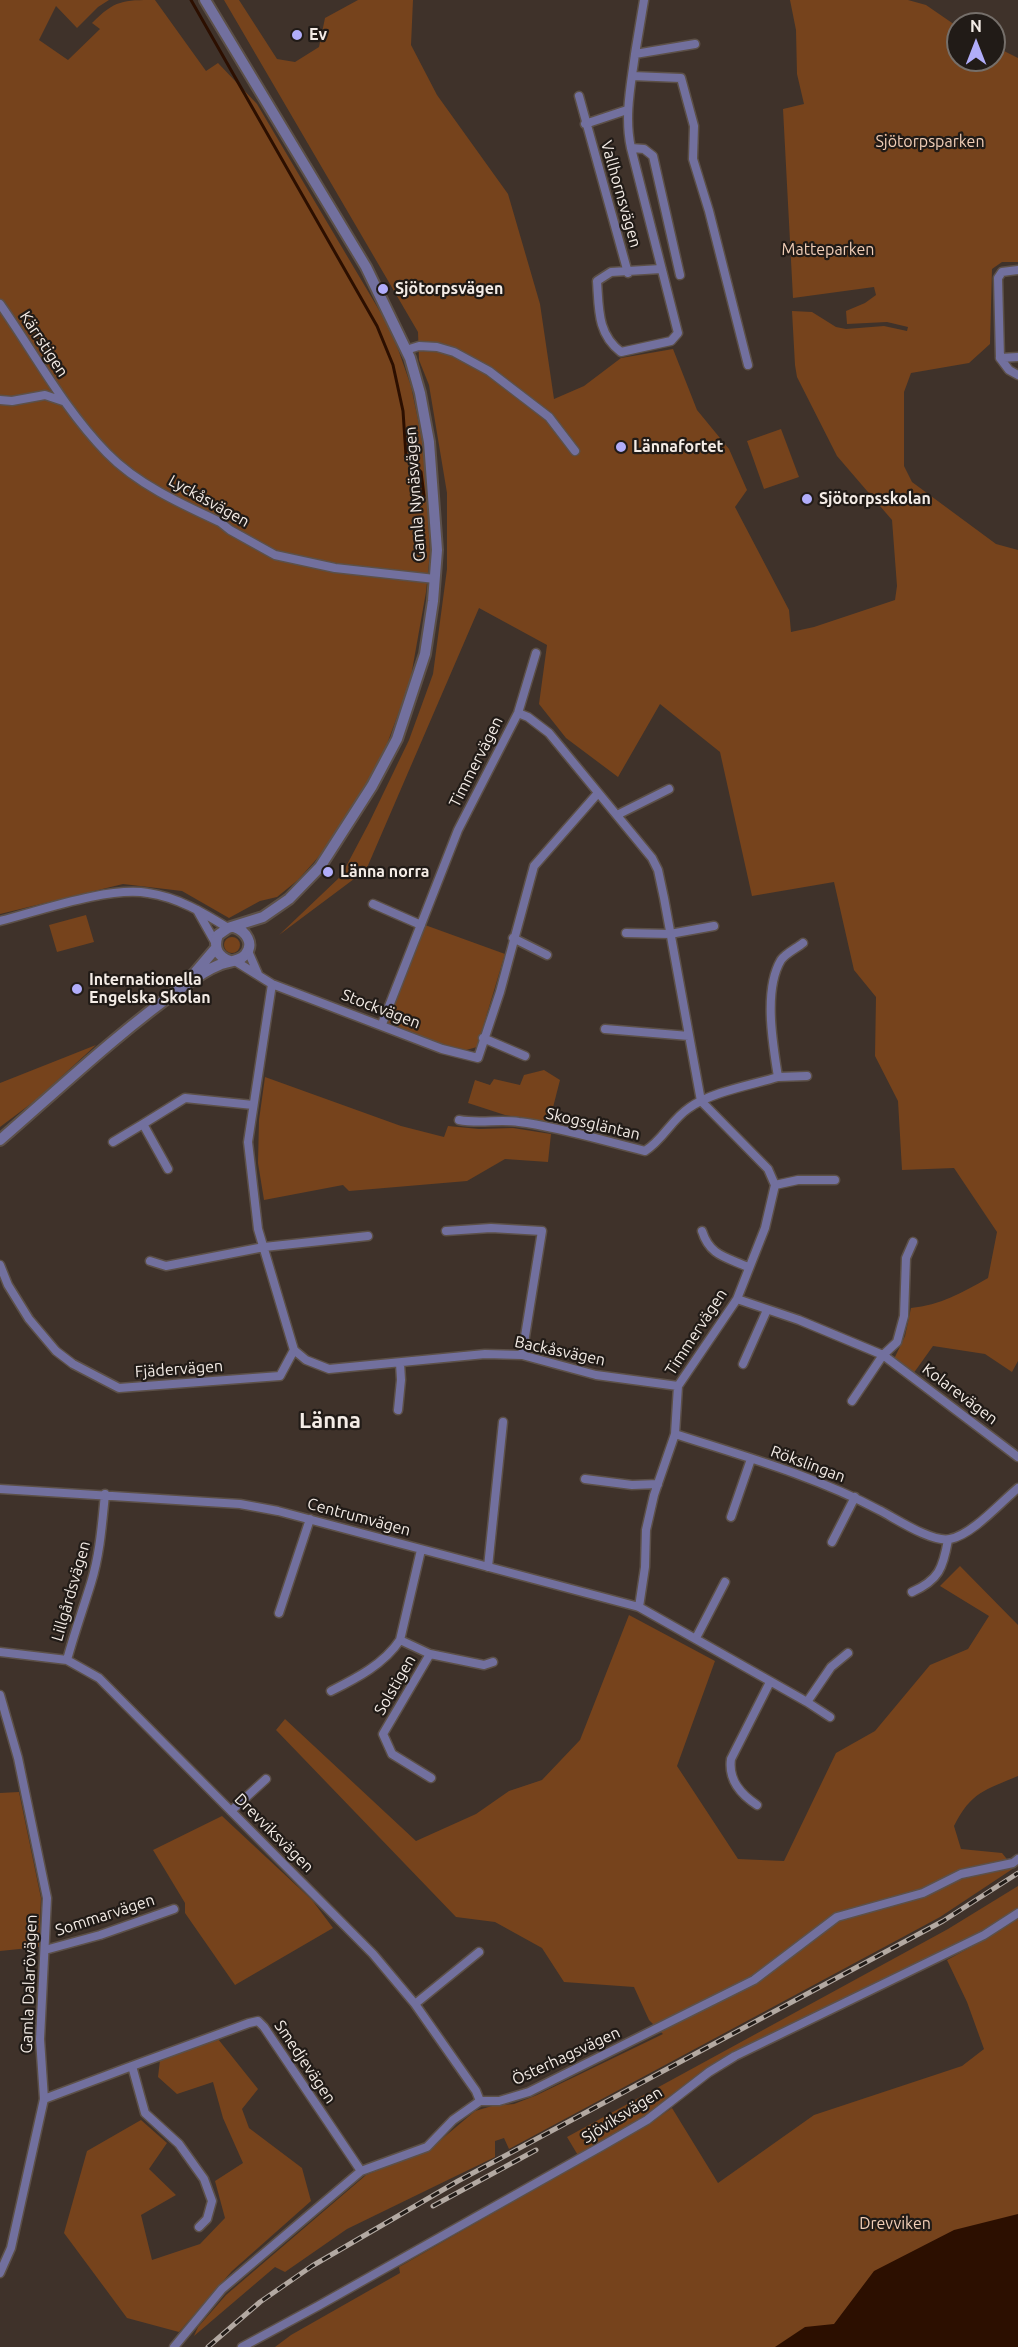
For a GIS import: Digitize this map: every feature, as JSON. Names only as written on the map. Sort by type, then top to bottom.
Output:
[{"type":"street","name":"Gamla Nynäsvägen","points":[[183,986],[215,945],[218,935],[263,917],[289,899],[320,867],[372,786],[397,739],[425,654],[435,579],[436,550],[429,442],[420,393],[406,350],[366,267],[205,0]]},
{"type":"street","name":"Vallhornsvägen","points":[[644,0],[627,110],[631,147],[678,333],[671,341],[621,352],[609,344],[599,317],[597,280],[611,273],[661,269]]},
{"type":"street","points":[[635,54],[695,44]]},
{"type":"street","points":[[632,76],[681,78],[694,126],[693,159],[709,211],[748,365]]},
{"type":"street","name":"Vallhornsvägen","points":[[579,96],[628,273]]},
{"type":"street","name":"Vallhornsvägen","points":[[585,124],[627,110]]},
{"type":"street","name":"Vallhornsvägen","points":[[631,147],[644,149],[653,156],[681,275]]},
{"type":"street","points":[[1018,270],[1002,272],[998,278],[1000,358],[1009,370],[1018,375]]},
{"type":"street","name":"Kärrstigen","points":[[0,304],[63,401]]},
{"type":"street","points":[[406,350],[419,346],[437,347],[454,352],[489,371],[549,417],[575,451]]},
{"type":"street","points":[[1000,358],[1018,357]]},
{"type":"street","points":[[0,400],[12,401],[45,395],[63,401]]},
{"type":"street","name":"Lyckåsvägen","points":[[63,401],[107,454],[148,484],[220,522],[275,555],[335,568],[435,579]]},
{"type":"street","points":[[518,714],[536,653]]},
{"type":"street","name":"Timmervägen","points":[[382,1024],[458,830],[518,714],[530,713],[645,847],[658,870],[701,1101]]},
{"type":"street","points":[[617,815],[669,789]]},
{"type":"street","name":"Stockvägen","points":[[233,961],[272,984],[382,1024],[442,1049],[478,1058],[500,992],[534,866],[598,793]]},
{"type":"street","points":[[0,921],[105,894],[148,892],[196,909],[245,933],[248,939],[248,951],[258,974]]},
{"type":"street","points":[[373,904],[421,925]]},
{"type":"street","points":[[196,909],[224,959],[233,961]]},
{"type":"street","name":"Gamla Nynäsvägen","points":[[248,939],[263,917]]},
{"type":"street","points":[[626,933],[670,934],[714,926]]},
{"type":"street","points":[[513,938],[547,955]]},
{"type":"street","points":[[778,1077],[770,1018],[775,978],[782,959],[803,943]]},
{"type":"street","name":"Gamla Nynäsvägen","points":[[0,1140],[142,1018],[183,986],[218,965],[244,956],[248,951]]},
{"type":"street","points":[[272,984],[248,1142],[258,1229],[294,1350]]},
{"type":"street","points":[[605,1029],[689,1036]]},
{"type":"street","points":[[483,1038],[525,1056]]},
{"type":"street","points":[[807,1076],[778,1077],[701,1101],[768,1169],[775,1185],[798,1180],[835,1180]]},
{"type":"street","points":[[112,1142],[185,1098],[253,1105]]},
{"type":"street","name":"Skogsgläntan","points":[[459,1120],[475,1123],[498,1119],[521,1122],[645,1151],[656,1144],[687,1109],[701,1101]]},
{"type":"street","points":[[143,1124],[168,1169]]},
{"type":"street","name":"Timmervägen","points":[[639,1607],[644,1577],[646,1530],[658,1484],[675,1434],[678,1386],[737,1299],[765,1227],[775,1185]]},
{"type":"street","points":[[446,1231],[491,1228],[542,1231],[522,1355]]},
{"type":"street","points":[[702,1232],[706,1244],[714,1252],[748,1267]]},
{"type":"street","points":[[150,1261],[166,1266],[264,1247],[368,1236]]},
{"type":"street","points":[[852,1401],[883,1355],[897,1342],[904,1316],[906,1258],[913,1242]]},
{"type":"street","name":"Fjädervägen","points":[[0,1265],[8,1285],[29,1319],[56,1351],[73,1364],[119,1388],[280,1376],[294,1350]]},
{"type":"street","name":"Kolarevägen","points":[[737,1299],[799,1320],[883,1355],[1018,1457]]},
{"type":"street","points":[[743,1364],[767,1310]]},
{"type":"street","name":"Backåsvägen","points":[[294,1350],[306,1360],[329,1369],[400,1364],[485,1354],[522,1355],[596,1376],[678,1386]]},
{"type":"street","points":[[398,1410],[400,1364]]},
{"type":"street","points":[[488,1567],[504,1422]]},
{"type":"street","name":"Rökslingan","points":[[675,1434],[855,1497],[933,1537],[948,1540]]},
{"type":"street","name":"Rökslingan","points":[[731,1517],[751,1459]]},
{"type":"street","points":[[585,1479],[632,1485],[658,1484]]},
{"type":"street","points":[[912,1592],[926,1586],[944,1565],[948,1540],[963,1534],[1018,1488]]},
{"type":"street","name":"Centrumvägen","points":[[0,1489],[240,1504],[289,1513],[639,1607],[830,1717]]},
{"type":"street","name":"Lillgårdsvägen","points":[[67,1660],[77,1621],[92,1582],[101,1540],[105,1494]]},
{"type":"street","name":"Rökslingan","points":[[832,1542],[855,1497]]},
{"type":"street","points":[[279,1613],[310,1519]]},
{"type":"street","name":"Solstigen","points":[[331,1691],[353,1681],[390,1654],[400,1640],[421,1550]]},
{"type":"street","points":[[696,1638],[725,1582]]},
{"type":"street","name":"Solstigen","points":[[400,1640],[430,1654],[484,1665],[493,1662]]},
{"type":"street","name":"Drevviksvägen","points":[[0,1652],[67,1660],[99,1678],[373,1954],[416,2004],[476,2091],[480,2101]]},
{"type":"street","points":[[807,1702],[831,1667],[848,1653]]},
{"type":"street","name":"Solstigen","points":[[430,1654],[383,1734],[392,1754],[431,1778]]},
{"type":"street","points":[[758,1805],[741,1794],[729,1771],[730,1758],[770,1682]]},
{"type":"street","name":"Gamla Dalarövägen","points":[[0,1695],[18,1758],[47,1898],[40,2039],[44,2099],[11,2248],[0,2273]]},
{"type":"street","points":[[231,1811],[266,1779]]},
{"type":"street","name":"Österhagsvägen","points":[[174,2347],[222,2289],[361,2171],[427,2147],[453,2120],[480,2101],[499,2101],[529,2092],[754,1980],[837,1917],[923,1893],[961,1874],[1013,1863],[1018,1859]]},
{"type":"street","name":"Sommarvägen","points":[[45,1950],[100,1935],[174,1908]]},
{"type":"street","name":"Sjöviksvägen","points":[[242,2347],[647,2120],[709,2072],[735,2056],[984,1935],[1018,1913]]},
{"type":"street","points":[[416,2004],[478,1952]]},
{"type":"street","name":"Smedjevägen","points":[[44,2099],[258,2021],[264,2026],[361,2171]]},
{"type":"street","points":[[132,2066],[145,2113],[179,2144],[204,2179],[212,2201],[207,2219],[199,2227]]},
{"type":"green space","points":[[0,0],[109,0],[98,7],[77,28],[56,6],[39,40],[68,60],[100,29],[92,23],[107,10],[127,1],[155,0],[206,71],[218,63],[257,104],[385,320],[411,386],[425,463],[430,553],[426,592],[410,682],[387,744],[370,780],[322,853],[298,880],[277,897],[260,901],[229,918],[182,891],[123,884],[0,914]]},
{"type":"green space","points":[[224,0],[239,0],[277,59],[295,62],[319,47],[325,18],[358,0],[413,0],[411,45],[437,95],[508,194],[540,304],[554,399],[584,386],[621,358],[673,349],[697,410],[729,449],[747,490],[735,507],[789,610],[791,632],[814,627],[895,600],[897,586],[892,520],[837,456],[797,377],[792,311],[812,312],[836,327],[846,329],[884,326],[907,331],[908,327],[887,322],[847,324],[846,311],[865,303],[876,295],[874,287],[793,298],[783,109],[804,104],[797,74],[796,30],[790,0],[908,0],[926,5],[946,19],[946,72],[1006,72],[1006,52],[1018,58],[1018,262],[1002,262],[992,269],[990,344],[969,363],[911,373],[904,392],[904,466],[912,482],[996,544],[1018,550],[1018,1361],[1012,1372],[985,1354],[933,1346],[913,1374],[894,1359],[905,1336],[911,1308],[951,1298],[988,1278],[997,1232],[954,1168],[902,1170],[898,1101],[875,1056],[876,997],[854,970],[834,882],[752,896],[720,752],[660,704],[618,777],[566,738],[539,704],[547,645],[479,608],[366,870],[279,935],[341,876],[409,740],[433,674],[447,569],[447,493],[429,385],[419,360],[418,332]]},
{"type":"green space","points":[[781,429],[799,477],[764,489],[747,441]]},
{"type":"green space","points":[[86,915],[94,942],[57,952],[49,925]]},
{"type":"green space","points":[[425,925],[505,954],[477,1047],[459,1052],[386,1023]]},
{"type":"green space","points":[[232,937],[240,945],[232,953],[224,945]]},
{"type":"green space","points":[[96,1045],[36,1100],[0,1127],[0,1083]]},
{"type":"green space","points":[[544,1070],[560,1080],[549,1123],[505,1115],[468,1103],[475,1080],[490,1085],[494,1079],[520,1085],[524,1075]]},
{"type":"green space","points":[[265,1077],[401,1126],[444,1137],[448,1126],[479,1129],[513,1128],[551,1134],[548,1162],[505,1159],[467,1181],[349,1191],[343,1185],[264,1200],[258,1163],[259,1120]]},
{"type":"green space","points":[[960,1566],[1018,1625],[1018,1776],[988,1789],[973,1799],[954,1826],[961,1849],[1002,1853],[1014,1868],[940,1917],[509,2149],[504,2138],[495,2141],[495,2157],[347,2229],[285,2272],[275,2267],[194,2336],[198,2327],[226,2295],[366,2175],[430,2149],[475,2111],[492,2106],[514,2104],[537,2095],[663,2034],[649,2020],[634,1987],[564,1982],[542,1948],[495,1922],[456,1917],[276,1730],[285,1719],[416,1841],[476,1814],[509,1791],[542,1780],[580,1740],[629,1615],[715,1661],[677,1766],[738,1859],[784,1861],[836,1753],[875,1731],[930,1665],[968,1649],[989,1616],[940,1586]]},
{"type":"green space","points":[[19,1792],[41,1898],[39,1947],[0,1951],[0,1793]]},
{"type":"green space","points":[[222,1816],[312,1900],[333,1928],[235,1985],[185,1913],[185,1903],[153,1850]]},
{"type":"green space","points":[[1018,1886],[1018,1910],[983,1933],[734,2054],[649,2115],[579,2157],[567,2137],[948,1929]]},
{"type":"green space","name":"Drevviken","points":[[1018,1918],[1018,2347],[275,2347],[291,2335],[400,2273],[399,2267],[650,2123],[672,2108],[718,2183],[814,2115],[962,2066],[984,2049],[967,2002],[947,1960]]},
{"type":"green space","points":[[218,2039],[258,2089],[242,2109],[249,2128],[302,2168],[311,2201],[232,2271],[179,2332],[127,2318],[64,2233],[87,2151],[141,2120],[167,2143],[149,2169],[176,2195],[141,2215],[152,2260],[200,2244],[225,2218],[215,2181],[243,2163],[223,2118],[213,2082],[177,2094],[158,2077],[160,2060]]},
{"type":"shaded area","name":"Drevviken","points":[[1018,2214],[1018,2347],[775,2347],[805,2327],[834,2324],[874,2271],[954,2230]]},
{"type":"waterway","points":[[191,0],[377,326],[393,365],[403,411],[406,456],[421,472],[424,496]]},
{"type":"railway","points":[[208,2347],[260,2302],[312,2266],[458,2181],[943,1921],[1018,1873]]},
{"type":"railway","points":[[433,2206],[536,2150]]},
{"type":"place","name":"Ev","points":[[297,35]]},
{"type":"place","name":"Sjötorpsvägen","points":[[383,289]]},
{"type":"place","name":"Lännafortet","points":[[621,447]]},
{"type":"place","name":"Sjötorpsskolan","points":[[807,499]]},
{"type":"place","name":"Länna norra","points":[[328,872]]},
{"type":"place","name":"Internationella Engelska Skolan","points":[[77,989]]},
{"type":"district","name":"Länna","points":[[330,1421]]},
{"type":"park label","name":"Sjötorpsparken","points":[[930,142]]},
{"type":"park label","name":"Matteparken","points":[[828,250]]}]
